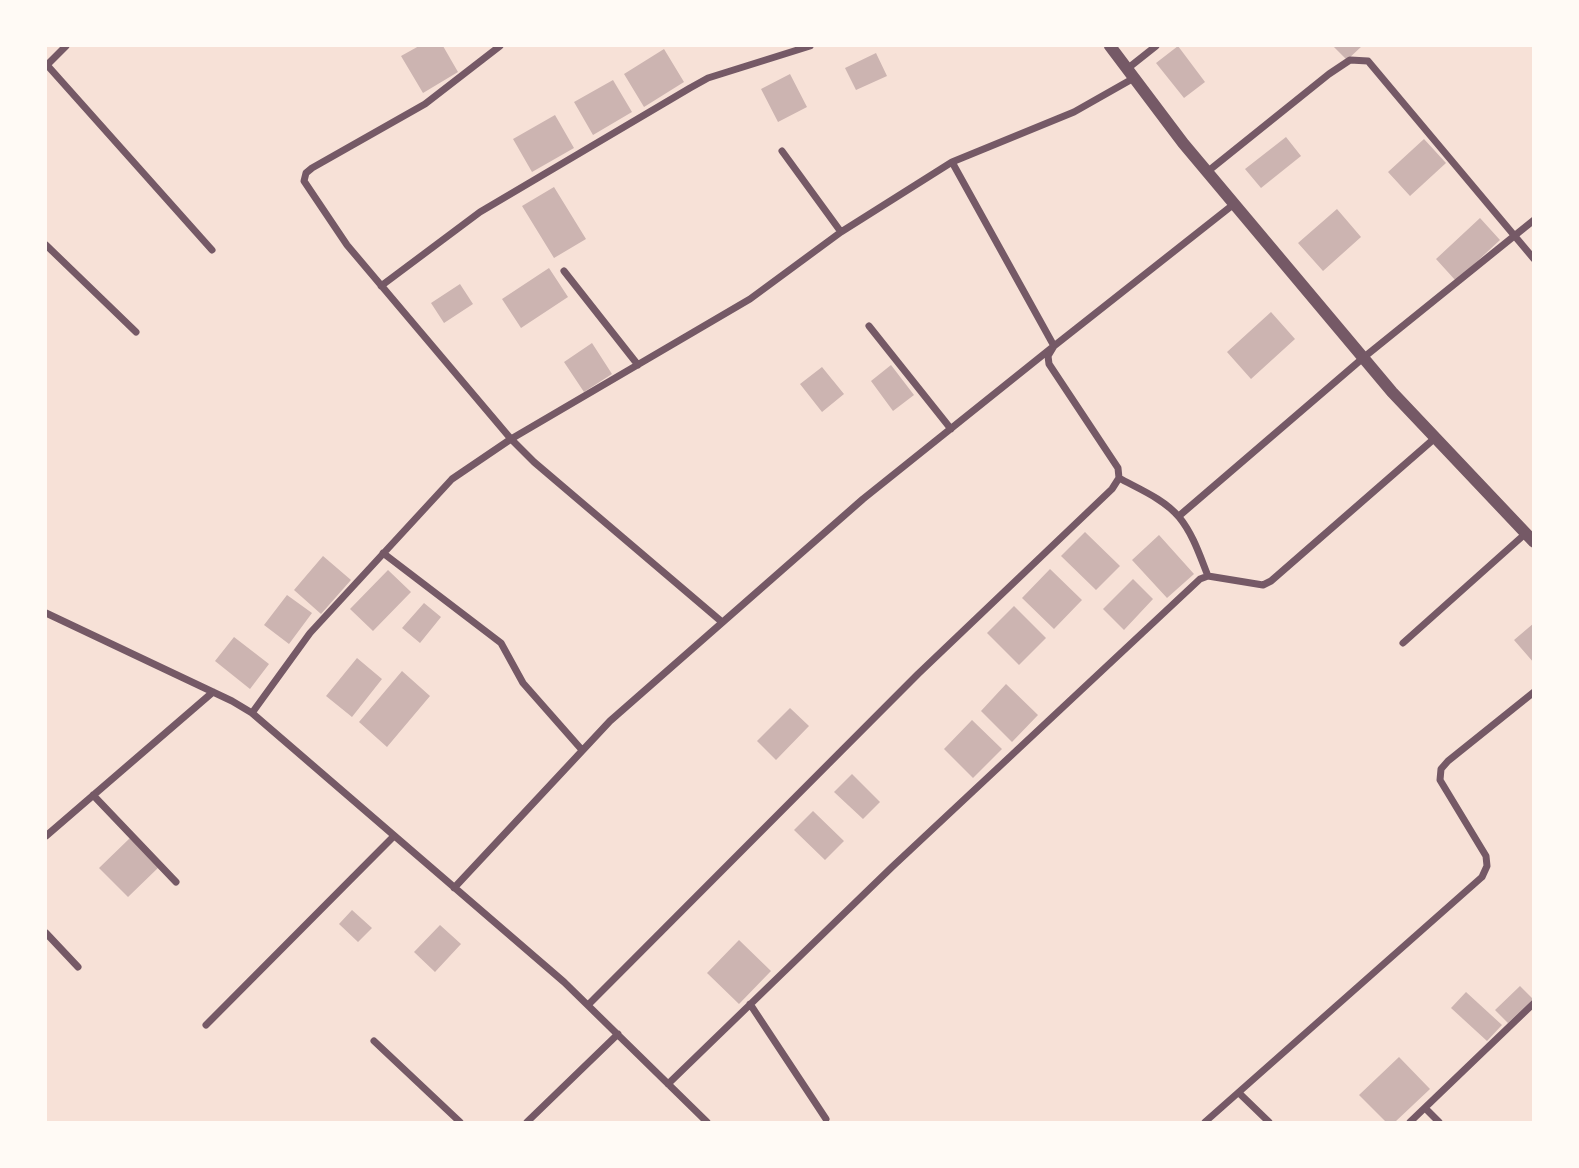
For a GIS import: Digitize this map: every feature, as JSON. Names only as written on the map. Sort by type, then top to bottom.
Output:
[{"type":"street","points":[[66,46],[46,66],[212,250]]},
{"type":"street","points":[[500,46],[425,104],[312,167],[306,173],[304,181],[347,245],[511,439],[534,462],[722,622]]},
{"type":"street","points":[[381,286],[481,212],[690,88],[708,78],[810,46]]},
{"type":"street","points":[[1110,46],[1207,172],[1363,358],[1529,538],[1403,643]]},
{"type":"street","points":[[252,713],[310,633],[452,479],[511,439],[750,299],[841,232],[952,162],[1074,112],[1131,73],[1156,46]]},
{"type":"street","points":[[1207,172],[1329,74],[1350,60],[1368,61],[1534,259]]},
{"type":"street","points":[[782,152],[841,232]]},
{"type":"street","points":[[952,162],[1054,346]]},
{"type":"street","points":[[454,888],[610,721],[722,622],[863,499],[1234,204]]},
{"type":"street","points":[[1178,516],[1363,358],[1534,220]]},
{"type":"street","points":[[46,245],[136,332]]},
{"type":"street","points":[[564,271],[638,365]]},
{"type":"street","points":[[869,326],[951,429]]},
{"type":"street","points":[[588,1005],[919,674],[1112,489],[1119,478],[1118,468],[1049,364],[1048,356],[1054,346]]},
{"type":"street","points":[[668,1084],[1055,713],[1200,579],[1208,576],[1256,585],[1271,582],[1435,438]]},
{"type":"street","points":[[1119,478],[1161,502],[1178,516],[1194,539],[1208,576]]},
{"type":"street","points":[[383,552],[501,643],[523,683],[582,750]]},
{"type":"street","points":[[46,613],[252,713],[588,1005],[708,1122]]},
{"type":"street","points":[[46,836],[213,692]]},
{"type":"street","points":[[1205,1122],[1482,877],[1487,866],[1486,856],[1440,780],[1441,769],[1534,692]]},
{"type":"street","points":[[93,795],[176,882]]},
{"type":"street","points":[[206,1025],[394,836]]},
{"type":"street","points":[[46,933],[78,967]]},
{"type":"street","points":[[1410,1122],[1534,1003]]},
{"type":"street","points":[[750,1004],[826,1119]]},
{"type":"street","points":[[527,1122],[618,1034]]},
{"type":"street","points":[[374,1041],[460,1122]]},
{"type":"street","points":[[1239,1093],[1269,1122]]},
{"type":"street","points":[[1425,1108],[1439,1122]]},
{"type":"building","points":[[419,46],[443,46],[458,72],[423,93],[401,56]]},
{"type":"building","points":[[1178,46],[1205,82],[1184,98],[1156,63]]},
{"type":"building","points":[[1333,46],[1362,46],[1347,60]]},
{"type":"building","points":[[664,49],[684,82],[644,107],[624,74]]},
{"type":"building","points":[[876,53],[887,76],[856,90],[845,68]]},
{"type":"building","points":[[790,74],[807,107],[778,122],[761,89]]},
{"type":"building","points":[[613,80],[632,112],[593,135],[574,102]]},
{"type":"building","points":[[555,115],[574,148],[532,172],[513,139]]},
{"type":"building","points":[[1286,137],[1301,156],[1261,188],[1245,169]]},
{"type":"building","points":[[1424,139],[1446,163],[1410,196],[1388,172]]},
{"type":"building","points":[[554,187],[586,239],[554,258],[522,206]]},
{"type":"building","points":[[1337,209],[1361,237],[1323,271],[1298,243]]},
{"type":"building","points":[[1480,218],[1500,240],[1456,281],[1436,259]]},
{"type":"building","points":[[549,268],[568,297],[521,328],[502,299]]},
{"type":"building","points":[[460,284],[473,304],[444,323],[431,303]]},
{"type":"building","points":[[1271,312],[1295,339],[1251,379],[1227,352]]},
{"type":"building","points":[[592,343],[612,374],[584,392],[564,362]]},
{"type":"building","points":[[891,365],[914,395],[893,411],[871,381]]},
{"type":"building","points":[[822,367],[844,394],[822,412],[800,384]]},
{"type":"building","points":[[1085,532],[1120,566],[1096,590],[1061,556]]},
{"type":"building","points":[[1159,535],[1194,574],[1167,598],[1132,560]]},
{"type":"building","points":[[323,556],[351,580],[321,614],[294,590]]},
{"type":"building","points":[[1050,569],[1082,600],[1054,629],[1022,598]]},
{"type":"building","points":[[388,570],[411,592],[373,631],[350,609]]},
{"type":"building","points":[[1133,579],[1153,599],[1124,630],[1103,609]]},
{"type":"building","points":[[287,595],[312,613],[289,644],[264,625]]},
{"type":"building","points":[[424,603],[441,617],[420,643],[402,628]]},
{"type":"building","points":[[1014,606],[1046,638],[1019,665],[987,633]]},
{"type":"building","points":[[1534,623],[1534,663],[1514,640]]},
{"type":"building","points":[[234,637],[269,664],[250,689],[215,661]]},
{"type":"building","points":[[357,658],[382,679],[352,717],[326,696]]},
{"type":"building","points":[[402,671],[430,696],[387,747],[359,722]]},
{"type":"building","points":[[1006,684],[1038,715],[1012,742],[981,711]]},
{"type":"building","points":[[790,708],[809,726],[776,760],[757,741]]},
{"type":"building","points":[[972,720],[1002,749],[973,778],[944,749]]},
{"type":"building","points":[[852,774],[880,802],[863,819],[834,792]]},
{"type":"building","points":[[813,811],[844,841],[825,860],[794,830]]},
{"type":"building","points":[[130,838],[159,867],[128,897],[99,868]]},
{"type":"building","points":[[352,910],[372,928],[358,942],[339,924]]},
{"type":"building","points":[[440,925],[461,944],[435,972],[414,952]]},
{"type":"building","points":[[739,940],[771,971],[739,1004],[707,973]]},
{"type":"building","points":[[1520,986],[1533,999],[1508,1023],[1495,1010]]},
{"type":"building","points":[[1466,992],[1502,1025],[1487,1041],[1451,1008]]},
{"type":"building","points":[[1399,1057],[1430,1089],[1395,1122],[1386,1122],[1359,1095]]}]
